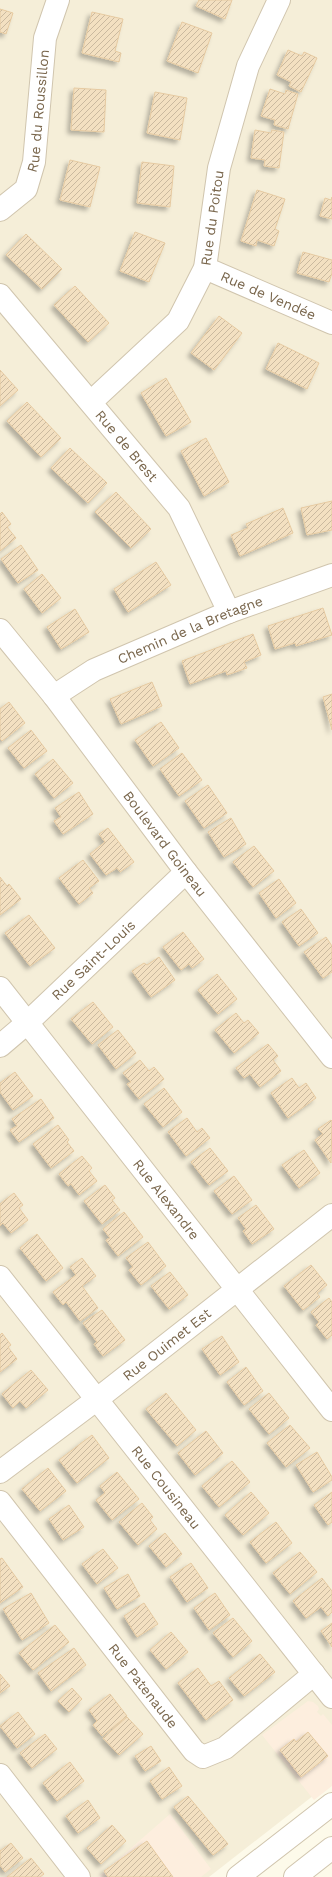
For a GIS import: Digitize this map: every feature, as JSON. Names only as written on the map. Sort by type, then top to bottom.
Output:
[{"type":"street","name":"Rue du Roussillon","points":[[0,210],[26,189],[34,162],[46,38],[58,0]]},
{"type":"street","name":"Rue du Poitou","points":[[91,402],[178,321],[205,268],[221,160],[248,66],[279,0]]},
{"type":"street","name":"Rue de Vendée","points":[[205,268],[332,323]]},
{"type":"street","name":"Rue de Brest","points":[[0,295],[179,508],[229,612]]},
{"type":"street","name":"Chemin de la Bretagne","points":[[54,696],[94,670],[229,612],[332,575]]},
{"type":"street","name":"Boulevard Goineau","points":[[0,630],[54,696],[186,872],[332,1057]]},
{"type":"street","name":"Rue Saint-Louis","points":[[0,1046],[27,1023],[186,872]]},
{"type":"street","name":"Rue Alexandre","points":[[0,988],[332,1410]]},
{"type":"street","name":"Rue Ouimet Est","points":[[0,1472],[96,1400],[332,1215]]},
{"type":"street","name":"Rue Cousineau","points":[[0,1277],[332,1697]]},
{"type":"street","name":"Rue Patenaude","points":[[0,1502],[194,1751],[203,1756],[225,1748],[314,1674]]},
{"type":"street","points":[[0,1775],[79,1877]]},
{"type":"street","points":[[238,1877],[332,1804]]},
{"type":"street","points":[[295,1877],[332,1848]]},
{"type":"shaded area","points":[[0,0],[332,0],[332,1781],[209,1877],[0,1877]]},
{"type":"shaded area","points":[[308,1701],[313,1702],[318,1706],[319,1709],[317,1712],[321,1716],[323,1714],[332,1725],[332,1786],[314,1800],[262,1735]]},
{"type":"shaded area","points":[[170,1814],[211,1869],[201,1877],[98,1877]]},
{"type":"building","points":[[199,0],[232,0],[225,19],[196,6]]},
{"type":"building","points":[[0,9],[13,13],[6,34],[0,32]]},
{"type":"building","points":[[92,12],[123,19],[115,51],[121,53],[119,62],[82,53]]},
{"type":"building","points":[[182,22],[212,33],[198,73],[167,61]]},
{"type":"building","points":[[288,50],[302,56],[304,52],[317,58],[301,92],[289,86],[291,82],[277,75]]},
{"type":"building","points":[[74,88],[106,90],[104,132],[71,130]]},
{"type":"building","points":[[270,89],[285,94],[286,90],[298,94],[288,129],[274,125],[275,120],[261,116]]},
{"type":"building","points":[[155,92],[187,98],[180,140],[147,133]]},
{"type":"building","points":[[255,130],[271,133],[272,130],[284,132],[279,168],[264,166],[265,160],[251,158]]},
{"type":"building","points":[[70,160],[100,167],[90,207],[60,200]]},
{"type":"building","points":[[142,162],[174,166],[170,207],[137,203]]},
{"type":"building","points":[[257,190],[285,199],[275,229],[279,231],[274,246],[257,240],[256,246],[241,241]]},
{"type":"building","points":[[332,197],[332,219],[320,216],[325,198],[331,200]]},
{"type":"building","points":[[135,232],[165,243],[149,282],[120,271]]},
{"type":"building","points":[[26,234],[62,269],[42,289],[6,255]]},
{"type":"building","points":[[303,252],[332,260],[332,273],[329,282],[297,273]]},
{"type":"building","points":[[75,286],[109,323],[88,342],[54,305]]},
{"type":"building","points":[[219,316],[242,333],[214,370],[191,353]]},
{"type":"building","points":[[278,343],[319,363],[307,389],[266,369]]},
{"type":"building","points":[[0,370],[18,390],[0,406]]},
{"type":"building","points":[[166,378],[191,422],[166,436],[141,393]]},
{"type":"building","points":[[27,402],[61,438],[41,457],[7,421]]},
{"type":"building","points":[[206,438],[229,482],[204,496],[181,451]]},
{"type":"building","points":[[70,448],[107,483],[88,503],[51,468]]},
{"type":"building","points":[[116,492],[151,529],[131,548],[95,512]]},
{"type":"building","points":[[332,501],[332,530],[307,535],[301,508]]},
{"type":"building","points":[[283,508],[293,533],[240,556],[231,535],[248,528],[246,524]]},
{"type":"building","points":[[2,512],[11,524],[7,527],[16,538],[0,551],[0,514]]},
{"type":"building","points":[[21,545],[38,570],[18,583],[1,559]]},
{"type":"building","points":[[156,562],[171,585],[128,612],[114,589]]},
{"type":"building","points":[[42,574],[61,598],[42,613],[24,589]]},
{"type":"building","points":[[323,608],[332,635],[296,646],[295,643],[275,649],[268,626]]},
{"type":"building","points":[[75,609],[89,632],[61,649],[47,627]]},
{"type":"building","points":[[253,634],[261,655],[244,662],[247,668],[227,675],[226,671],[190,684],[182,661]]},
{"type":"building","points":[[152,682],[162,706],[121,724],[110,699]]},
{"type":"building","points":[[332,694],[332,730],[323,697]]},
{"type":"building","points":[[9,702],[25,723],[2,741],[0,739],[0,709]]},
{"type":"building","points":[[161,722],[179,748],[153,766],[135,740]]},
{"type":"building","points":[[31,730],[47,751],[24,768],[8,748]]},
{"type":"building","points":[[182,753],[202,780],[179,796],[160,769]]},
{"type":"building","points":[[53,759],[73,783],[54,798],[35,774]]},
{"type":"building","points":[[208,785],[227,813],[204,828],[185,801]]},
{"type":"building","points":[[79,792],[93,814],[63,834],[54,821],[61,817],[55,808]]},
{"type":"building","points":[[231,818],[246,844],[224,857],[208,832]]},
{"type":"building","points":[[108,828],[134,862],[120,872],[117,868],[106,875],[90,854],[105,842],[99,834]]},
{"type":"building","points":[[254,846],[274,871],[253,887],[233,862]]},
{"type":"building","points":[[83,860],[99,881],[89,888],[93,893],[79,904],[59,878]]},
{"type":"building","points":[[0,877],[7,886],[9,884],[21,899],[0,915]]},
{"type":"building","points":[[279,879],[296,903],[276,918],[259,893]]},
{"type":"building","points":[[301,909],[318,933],[299,946],[282,922]]},
{"type":"building","points":[[29,915],[55,948],[30,966],[5,933]]},
{"type":"building","points":[[183,932],[204,959],[192,968],[189,964],[181,970],[163,947]]},
{"type":"building","points":[[326,937],[332,946],[332,972],[323,978],[304,952]]},
{"type":"building","points":[[159,957],[175,980],[151,997],[132,971],[144,963],[147,965]]},
{"type":"building","points":[[217,974],[237,999],[218,1014],[198,990]]},
{"type":"building","points":[[93,1002],[113,1027],[92,1044],[71,1019]]},
{"type":"building","points":[[236,1013],[244,1023],[248,1020],[259,1033],[234,1053],[215,1030]]},
{"type":"building","points":[[118,1030],[136,1053],[116,1069],[98,1045]]},
{"type":"building","points":[[268,1044],[278,1056],[273,1060],[281,1071],[260,1087],[250,1074],[244,1078],[236,1068]]},
{"type":"building","points":[[140,1060],[149,1071],[154,1067],[164,1079],[139,1099],[127,1084],[131,1082],[123,1073]]},
{"type":"building","points":[[15,1072],[33,1096],[13,1110],[0,1092],[0,1083]]},
{"type":"building","points":[[292,1078],[299,1088],[306,1083],[316,1098],[288,1118],[271,1093]]},
{"type":"building","points":[[164,1088],[182,1112],[163,1127],[144,1104]]},
{"type":"building","points":[[41,1099],[54,1118],[19,1142],[10,1130],[17,1126],[12,1119]]},
{"type":"building","points":[[187,1118],[197,1132],[202,1128],[210,1138],[186,1156],[168,1132]]},
{"type":"building","points":[[331,1120],[331,1163],[315,1140],[323,1134],[318,1129]]},
{"type":"building","points":[[58,1125],[69,1140],[67,1142],[74,1151],[51,1168],[33,1144]]},
{"type":"building","points":[[210,1148],[228,1171],[209,1185],[191,1162]]},
{"type":"building","points":[[304,1150],[320,1173],[299,1188],[282,1165]]},
{"type":"building","points":[[82,1156],[92,1168],[89,1171],[97,1181],[79,1195],[71,1184],[68,1186],[59,1174]]},
{"type":"building","points":[[234,1176],[252,1200],[232,1214],[214,1191]]},
{"type":"building","points":[[105,1185],[115,1198],[112,1200],[120,1210],[102,1224],[84,1201]]},
{"type":"building","points":[[14,1193],[23,1205],[19,1208],[28,1220],[11,1233],[3,1223],[0,1226],[0,1204]]},
{"type":"building","points":[[256,1205],[274,1229],[252,1244],[243,1231],[246,1229],[238,1218]]},
{"type":"building","points":[[124,1212],[143,1237],[118,1256],[106,1240],[110,1238],[103,1229]]},
{"type":"building","points":[[37,1234],[63,1268],[46,1281],[20,1248]]},
{"type":"building","points":[[148,1242],[166,1266],[141,1285],[129,1270],[133,1267],[126,1258]]},
{"type":"building","points":[[82,1258],[96,1276],[82,1286],[98,1308],[80,1321],[66,1302],[63,1305],[53,1292],[76,1275],[70,1267]]},
{"type":"building","points":[[311,1265],[327,1285],[317,1293],[320,1297],[303,1310],[284,1286]]},
{"type":"building","points":[[170,1272],[188,1295],[169,1309],[151,1286]]},
{"type":"building","points":[[329,1298],[332,1302],[332,1335],[327,1339],[316,1325],[319,1322],[311,1312]]},
{"type":"building","points":[[102,1310],[125,1340],[103,1356],[94,1344],[97,1342],[83,1323]]},
{"type":"building","points":[[2,1333],[11,1345],[8,1347],[17,1359],[0,1372],[0,1335]]},
{"type":"building","points":[[222,1336],[239,1362],[220,1375],[202,1349]]},
{"type":"building","points":[[246,1367],[263,1391],[244,1405],[227,1382]]},
{"type":"building","points":[[31,1370],[48,1390],[26,1408],[20,1401],[13,1408],[2,1394]]},
{"type":"building","points":[[166,1393],[196,1430],[177,1446],[146,1409]]},
{"type":"building","points":[[269,1393],[289,1418],[269,1434],[249,1409]]},
{"type":"building","points":[[290,1425],[310,1448],[286,1467],[267,1443]]},
{"type":"building","points":[[206,1431],[223,1453],[195,1475],[178,1453]]},
{"type":"building","points":[[92,1435],[109,1458],[77,1483],[59,1460]]},
{"type":"building","points":[[317,1452],[332,1477],[332,1480],[313,1492],[296,1465]]},
{"type":"building","points":[[232,1461],[250,1482],[219,1507],[202,1486]]},
{"type":"building","points":[[48,1468],[66,1491],[40,1511],[22,1489]]},
{"type":"building","points":[[117,1472],[139,1499],[112,1520],[96,1500],[105,1493],[100,1486]]},
{"type":"building","points":[[251,1492],[269,1513],[243,1535],[225,1515]]},
{"type":"building","points":[[332,1492],[332,1522],[328,1525],[314,1505]]},
{"type":"building","points":[[142,1503],[153,1517],[150,1520],[157,1529],[138,1545],[119,1522]]},
{"type":"building","points":[[69,1505],[84,1527],[63,1540],[49,1519]]},
{"type":"building","points":[[276,1522],[292,1543],[266,1563],[250,1542]]},
{"type":"building","points":[[165,1533],[182,1554],[166,1567],[149,1546]]},
{"type":"building","points":[[103,1549],[118,1568],[97,1584],[82,1564]]},
{"type":"building","points":[[300,1552],[317,1572],[290,1594],[273,1573]]},
{"type":"building","points":[[2,1558],[23,1587],[0,1603],[0,1559]]},
{"type":"building","points":[[191,1563],[208,1588],[187,1602],[170,1577]]},
{"type":"building","points":[[128,1574],[140,1596],[117,1609],[104,1588]]},
{"type":"building","points":[[322,1578],[332,1591],[332,1612],[328,1616],[321,1607],[306,1618],[293,1601]]},
{"type":"building","points":[[31,1593],[49,1623],[22,1640],[3,1609]]},
{"type":"building","points":[[215,1593],[230,1615],[209,1630],[194,1608]]},
{"type":"building","points":[[144,1603],[158,1624],[137,1637],[124,1616]]},
{"type":"building","points":[[233,1618],[252,1641],[233,1657],[213,1633]]},
{"type":"building","points":[[332,1623],[332,1647],[321,1631]]},
{"type":"building","points":[[55,1625],[69,1642],[33,1670],[19,1653]]},
{"type":"building","points":[[171,1632],[188,1652],[166,1669],[150,1650]]},
{"type":"building","points":[[74,1648],[86,1665],[51,1691],[38,1673]]},
{"type":"building","points":[[260,1654],[275,1672],[244,1696],[229,1678]]},
{"type":"building","points":[[198,1668],[211,1686],[219,1681],[233,1700],[206,1720],[178,1683]]},
{"type":"building","points":[[0,1674],[10,1686],[0,1693]]},
{"type":"building","points":[[72,1688],[82,1699],[69,1712],[58,1701]]},
{"type":"building","points":[[110,1694],[127,1716],[102,1736],[93,1725],[97,1721],[89,1710]]},
{"type":"building","points":[[18,1712],[35,1734],[17,1748],[0,1726]]},
{"type":"building","points":[[127,1717],[143,1734],[119,1755],[103,1738]]},
{"type":"building","points":[[308,1732],[328,1756],[301,1777],[280,1750],[294,1739],[296,1742]]},
{"type":"building","points":[[45,1734],[57,1749],[32,1768],[20,1753]]},
{"type":"building","points":[[151,1746],[161,1761],[145,1771],[135,1756]]},
{"type":"building","points":[[70,1762],[84,1781],[57,1801],[43,1783]]},
{"type":"building","points":[[169,1767],[182,1786],[162,1799],[150,1781]]},
{"type":"building","points":[[188,1796],[228,1844],[213,1855],[174,1807]]},
{"type":"building","points":[[88,1800],[100,1818],[78,1833],[66,1816]]},
{"type":"building","points":[[112,1825],[126,1841],[101,1864],[87,1848]]},
{"type":"building","points":[[147,1841],[173,1877],[108,1877],[104,1871]]},
{"type":"building","points":[[11,1843],[23,1858],[5,1872],[0,1865],[0,1851]]},
{"type":"building","points":[[31,1858],[44,1874],[40,1877],[7,1877]]}]
